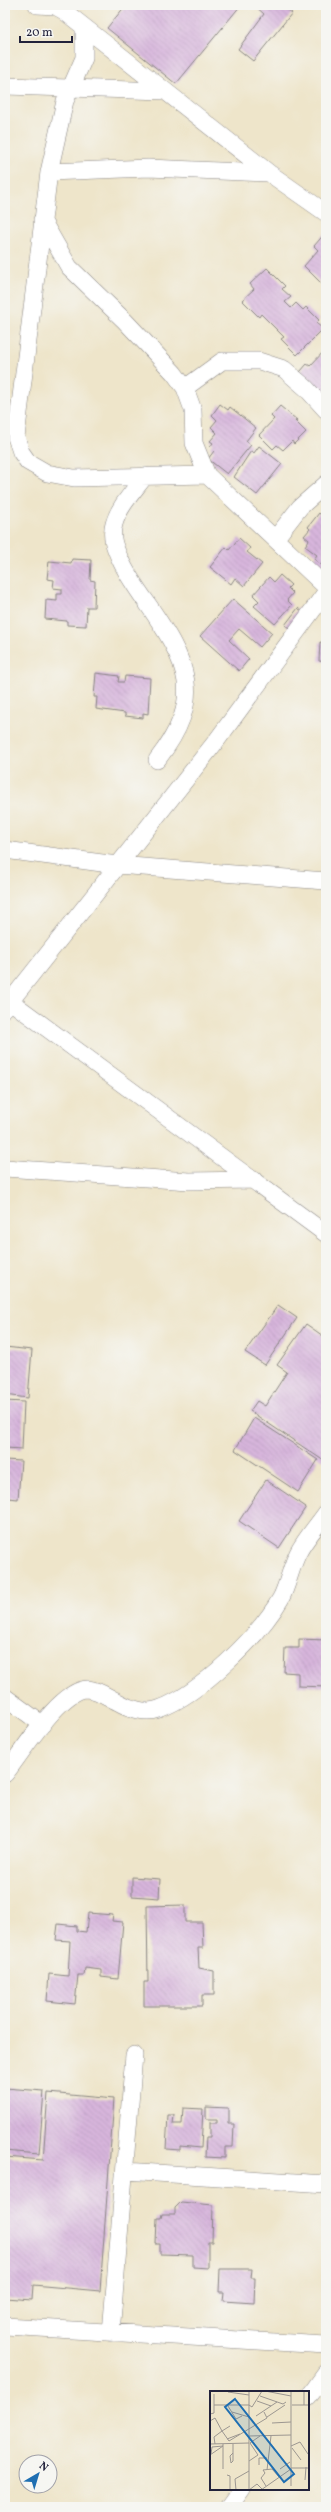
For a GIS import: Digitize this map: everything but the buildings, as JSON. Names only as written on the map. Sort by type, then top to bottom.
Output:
[{"type":"street","points":[[37,5],[55,6],[84,27],[269,173],[326,214]]},
{"type":"street","points":[[84,27],[84,58],[65,101],[49,172],[16,438],[21,452],[28,462],[47,473],[74,478],[207,475]]},
{"type":"street","points":[[5,86],[165,91]]},
{"type":"street","points":[[49,172],[148,168],[269,173]]},
{"type":"street","points":[[42,220],[69,267],[125,321],[174,373],[185,388],[193,410],[194,443],[207,475],[326,587]]},
{"type":"street","points":[[185,388],[222,361],[259,361],[284,369],[306,388],[326,410]]},
{"type":"street","points":[[145,476],[122,506],[114,525],[113,542],[125,571],[156,617],[184,665],[188,687],[184,716],[169,744],[157,760]]},
{"type":"street","points":[[274,539],[300,507],[326,484]]},
{"type":"street","points":[[326,592],[217,740],[8,1004],[254,1180],[326,1234]]},
{"type":"street","points":[[5,850],[117,865],[326,881]]},
{"type":"street","points":[[5,1168],[189,1181],[254,1180]]},
{"type":"street","points":[[5,1774],[43,1725],[68,1696],[88,1689],[140,1710],[158,1710],[184,1696],[216,1671],[269,1617],[281,1596],[299,1551],[326,1513]]},
{"type":"street","points":[[5,1697],[43,1725]]},
{"type":"street","points":[[111,2333],[134,2055]]},
{"type":"street","points":[[125,2171],[326,2184]]},
{"type":"street","points":[[5,2326],[326,2345]]},
{"type":"street","points":[[309,2397],[326,2373]]},
{"type":"street","points":[[229,2507],[241,2490]]}]
